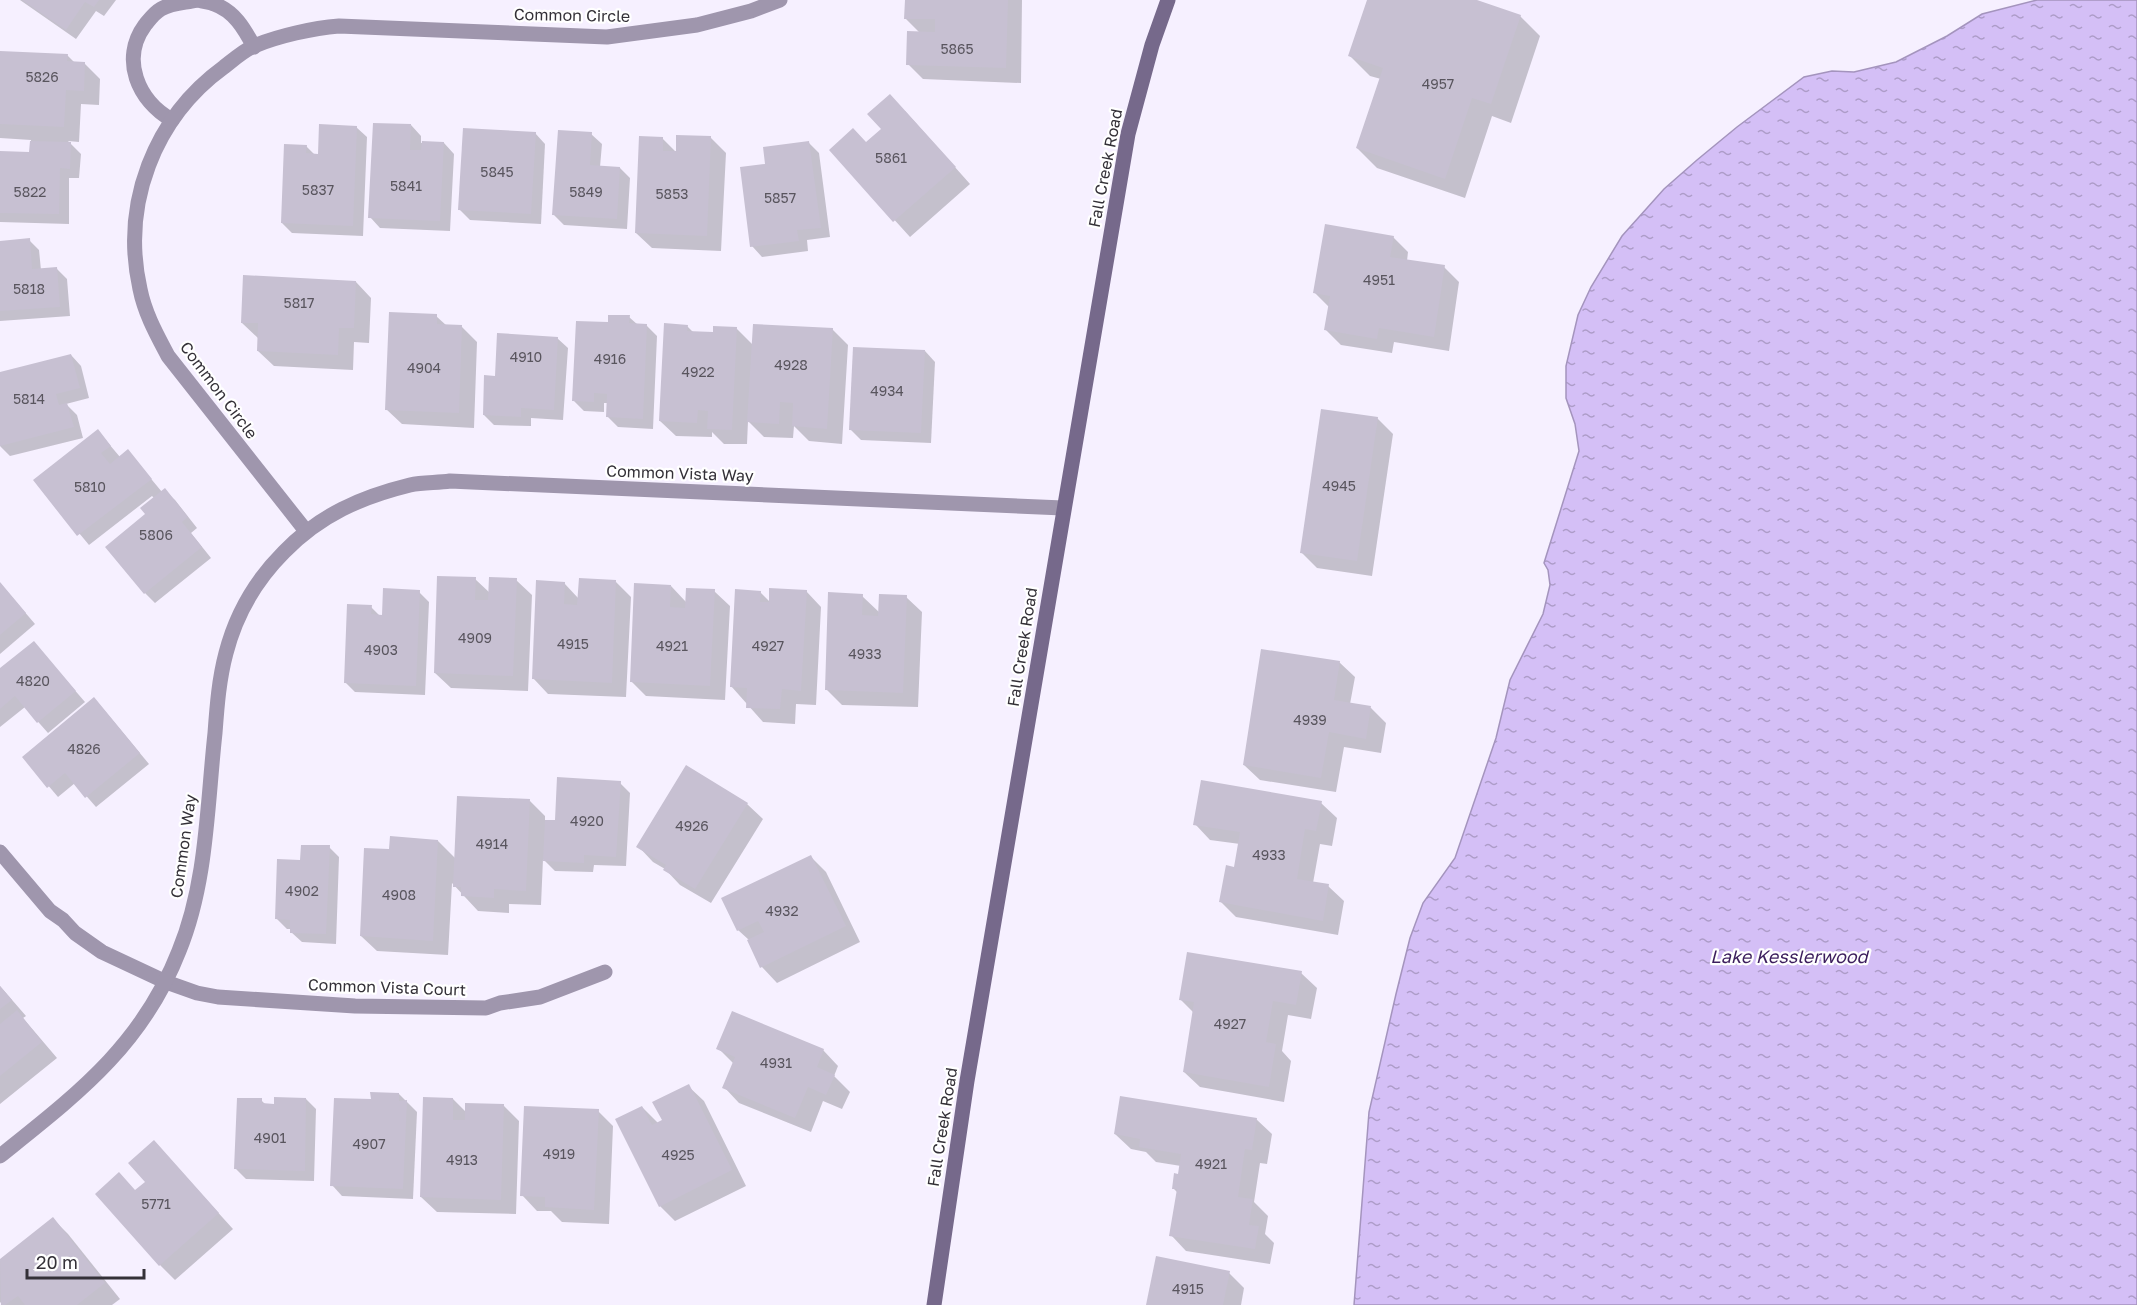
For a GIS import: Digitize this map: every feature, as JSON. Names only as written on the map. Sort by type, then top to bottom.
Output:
[{"type":"main road","name":"Fall Creek Road","points":[[934,1305],[967,1081],[1128,134],[1152,45],[1168,0]]},
{"type":"street","points":[[172,120],[151,105],[138,86],[134,71],[133,54],[139,33],[154,14],[174,4],[198,0],[212,3],[231,13],[246,31],[254,47]]},
{"type":"street","name":"Common Circle","points":[[306,531],[179,371],[152,326],[140,290],[135,255],[138,203],[154,151],[172,120],[208,78],[254,47],[321,27],[607,37],[697,25],[751,11],[780,0]]},
{"type":"street","name":"Common Vista Way","points":[[306,531],[357,502],[411,485],[450,482],[1063,508]]},
{"type":"street","name":"Common Way","points":[[0,1156],[81,1090],[103,1068],[140,1024],[165,982],[180,951],[198,888],[219,691],[226,654],[238,620],[256,586],[278,558],[306,531]]},
{"type":"street","name":"Common Vista Court","points":[[0,852],[50,911],[75,933],[102,952],[165,982],[197,993],[218,997],[355,1006],[486,1008],[500,1003],[540,997],[605,972]]},
{"type":"water","name":"Lake Kesslerwood","points":[[2037,0],[2137,0],[2137,1305],[1354,1305],[1369,1112],[1396,994],[1410,938],[1423,903],[1455,858],[1496,738],[1510,680],[1543,614],[1550,585],[1548,570],[1544,563],[1579,451],[1575,424],[1566,398],[1566,366],[1578,315],[1591,287],[1622,236],[1664,189],[1737,127],[1804,77],[1832,71],[1854,72],[1896,62],[1947,36],[1982,14]]},
{"type":"building","points":[[22,0],[99,0],[94,7],[85,2],[66,30]]},
{"type":"building","points":[[905,0],[1008,0],[1006,68],[906,65],[907,31],[935,32],[935,19],[904,19]]},
{"type":"building","points":[[1367,0],[1477,0],[1521,15],[1491,104],[1472,98],[1445,179],[1356,148],[1383,68],[1348,56]]},
{"type":"building","points":[[0,51],[68,54],[67,61],[85,62],[84,91],[66,90],[64,127],[0,124]]},
{"type":"building","points":[[890,94],[956,167],[893,222],[829,150],[853,128],[866,142],[881,129],[867,114]]},
{"type":"building","points":[[373,123],[411,124],[410,150],[421,150],[422,141],[444,142],[440,221],[368,218]]},
{"type":"building","points":[[319,124],[357,126],[353,226],[281,223],[284,144],[307,145],[306,153],[318,154]]},
{"type":"building","points":[[463,128],[536,132],[531,214],[458,210]]},
{"type":"building","points":[[558,130],[592,132],[590,165],[620,167],[617,219],[552,215]]},
{"type":"building","points":[[676,135],[711,136],[707,236],[635,233],[639,136],[663,137],[663,151],[676,151]]},
{"type":"building","points":[[30,141],[71,142],[70,169],[60,168],[59,214],[0,213],[0,151],[29,152]]},
{"type":"building","points":[[809,141],[821,228],[797,230],[799,241],[750,247],[740,167],[765,164],[763,147]]},
{"type":"building","points":[[1325,224],[1394,236],[1390,257],[1445,265],[1434,337],[1379,328],[1377,339],[1324,330],[1330,296],[1313,293]]},
{"type":"building","points":[[30,238],[32,269],[57,267],[60,307],[0,311],[0,241]]},
{"type":"building","points":[[243,275],[356,281],[354,328],[339,328],[338,355],[257,351],[258,323],[241,323]]},
{"type":"building","points":[[389,312],[437,314],[437,324],[462,325],[459,413],[385,410]]},
{"type":"building","points":[[608,315],[630,315],[629,323],[647,324],[643,419],[606,417],[607,394],[594,393],[594,402],[572,401],[576,321],[608,322]]},
{"type":"building","points":[[664,323],[688,325],[687,331],[713,332],[713,326],[737,327],[732,430],[707,429],[708,411],[698,410],[697,423],[659,421]]},
{"type":"building","points":[[753,324],[833,328],[827,429],[792,426],[793,403],[780,402],[779,424],[747,422]]},
{"type":"building","points":[[497,333],[558,337],[554,410],[521,408],[521,417],[483,415],[484,375],[495,376]]},
{"type":"building","points":[[853,347],[925,350],[921,433],[849,430]]},
{"type":"building","points":[[71,354],[80,388],[56,394],[59,405],[67,403],[74,427],[0,446],[0,372]]},
{"type":"building","points":[[1321,409],[1378,417],[1357,561],[1300,553]]},
{"type":"building","points":[[98,429],[111,446],[101,453],[110,464],[128,449],[152,479],[77,536],[33,480]]},
{"type":"building","points":[[165,488],[188,517],[182,522],[202,547],[144,594],[105,547],[145,514],[140,508]]},
{"type":"building","points":[[437,576],[476,577],[475,600],[488,600],[489,577],[517,578],[513,676],[434,673]]},
{"type":"building","points":[[579,578],[616,580],[612,683],[532,679],[536,580],[565,582],[564,604],[577,605]]},
{"type":"building","points":[[0,582],[26,613],[0,635]]},
{"type":"building","points":[[634,583],[671,585],[670,607],[685,608],[686,588],[715,589],[710,686],[630,682]]},
{"type":"building","points":[[383,588],[420,590],[416,686],[344,683],[347,604],[372,605],[371,614],[382,615]]},
{"type":"building","points":[[769,588],[807,590],[801,691],[782,689],[780,709],[746,708],[747,688],[730,687],[735,589],[761,591],[760,602],[769,602]]},
{"type":"building","points":[[828,592],[863,594],[862,615],[878,616],[879,594],[907,595],[903,693],[825,690]]},
{"type":"building","points":[[34,641],[76,691],[37,723],[15,696],[0,709],[0,668]]},
{"type":"building","points":[[1261,649],[1340,661],[1334,700],[1371,706],[1366,739],[1329,732],[1321,778],[1243,765]]},
{"type":"building","points":[[94,697],[140,753],[85,798],[65,773],[47,788],[22,757]]},
{"type":"building","points":[[686,765],[748,803],[695,889],[663,870],[666,865],[636,847]]},
{"type":"building","points":[[557,777],[621,781],[616,857],[584,855],[584,863],[543,861],[545,820],[555,820]]},
{"type":"building","points":[[1201,780],[1322,801],[1316,831],[1305,829],[1297,879],[1329,884],[1323,921],[1219,902],[1226,865],[1234,867],[1240,832],[1193,825]]},
{"type":"building","points":[[457,796],[530,799],[526,891],[494,889],[494,898],[461,896],[461,887],[453,887]]},
{"type":"building","points":[[390,836],[438,840],[433,941],[360,936],[364,848],[389,849]]},
{"type":"building","points":[[301,845],[330,845],[326,934],[290,933],[290,920],[275,919],[277,859],[300,860]]},
{"type":"building","points":[[811,855],[846,926],[760,968],[747,940],[764,932],[758,921],[737,931],[721,898]]},
{"type":"building","points":[[1187,952],[1302,971],[1296,1005],[1273,1001],[1266,1042],[1276,1044],[1269,1087],[1183,1072],[1194,1002],[1179,1000]]},
{"type":"building","points":[[0,986],[12,1000],[0,1009]]},
{"type":"building","points":[[17,1010],[42,1042],[0,1076],[0,1024]]},
{"type":"building","points":[[732,1011],[824,1049],[817,1067],[835,1075],[826,1095],[808,1087],[795,1118],[722,1088],[735,1057],[716,1049]]},
{"type":"building","points":[[689,1084],[732,1170],[659,1207],[615,1119],[642,1106],[652,1125],[662,1120],[652,1102]]},
{"type":"building","points":[[370,1092],[399,1093],[399,1101],[407,1100],[403,1189],[330,1186],[334,1098],[371,1099]]},
{"type":"building","points":[[1120,1096],[1257,1118],[1252,1150],[1245,1149],[1238,1197],[1253,1199],[1249,1225],[1259,1226],[1255,1249],[1169,1236],[1177,1189],[1172,1189],[1174,1173],[1178,1174],[1181,1154],[1139,1147],[1140,1139],[1114,1134]]},
{"type":"building","points":[[274,1097],[306,1098],[305,1171],[234,1169],[237,1098],[262,1098],[262,1103],[274,1104]]},
{"type":"building","points":[[423,1097],[453,1098],[453,1120],[465,1120],[465,1103],[504,1104],[501,1200],[420,1197]]},
{"type":"building","points":[[524,1106],[599,1109],[594,1210],[545,1207],[545,1197],[520,1196]]},
{"type":"building","points":[[154,1140],[219,1213],[159,1266],[95,1194],[119,1172],[135,1190],[145,1182],[128,1163]]},
{"type":"building","points":[[53,1217],[105,1283],[77,1305],[25,1305],[18,1296],[5,1305],[1,1305],[0,1259]]},
{"type":"building","points":[[1156,1256],[1230,1271],[1223,1305],[1146,1305]]}]
